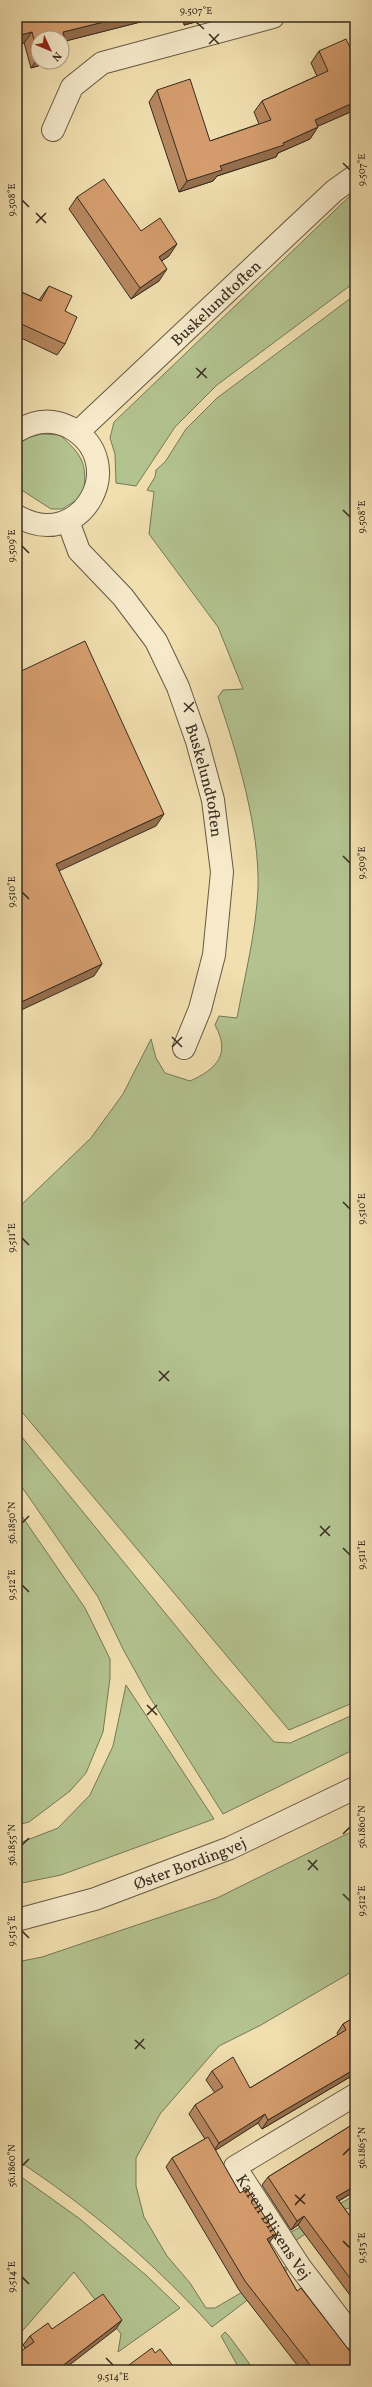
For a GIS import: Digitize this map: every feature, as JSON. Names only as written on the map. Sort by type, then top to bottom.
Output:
[{"type":"street","points":[[53,130],[72,87],[102,63],[273,17]]},
{"type":"street","name":"Buskelundtoften","points":[[78,432],[334,191],[355,176]]},
{"type":"street","points":[[17,516],[28,523],[48,526],[68,521],[83,511],[93,496],[98,479],[97,461],[90,445],[78,432],[62,424],[44,421],[21,425]]},
{"type":"street","name":"Buskelundtoften","points":[[68,521],[79,551],[123,598],[156,641],[182,701],[197,741],[213,800],[222,872],[214,955],[200,1009],[184,1048]]},
{"type":"street","name":"Øster Bordingvej","points":[[17,1920],[95,1899],[230,1848],[355,1788]]},
{"type":"street","name":"Karen Blixens Vej","points":[[355,2095],[235,2166],[300,2267],[355,2339]]},
{"type":"green space","points":[[355,191],[355,282],[217,385],[175,427],[136,486],[116,483],[115,454],[110,438],[114,422]]},
{"type":"green space","points":[[355,295],[355,1702],[289,1730],[17,1406],[17,1209],[91,1138],[123,1094],[151,1039],[156,1058],[165,1073],[190,1081],[208,1071],[219,1059],[222,1044],[220,1035],[215,1025],[219,1016],[237,1018],[255,921],[258,889],[258,866],[246,792],[233,742],[218,697],[223,690],[243,689],[218,627],[149,534],[154,492],[147,490],[155,477],[156,470],[165,462],[186,429],[217,398]]},
{"type":"green space","points":[[41,434],[60,435],[79,455],[84,468],[85,476],[83,496],[62,509],[51,509],[17,487],[17,443],[20,440]]},
{"type":"green space","points":[[17,1431],[214,1673],[274,1742],[290,1743],[355,1714],[355,1749],[223,1814],[149,1696],[123,1649],[98,1597],[17,1480]]},
{"type":"green space","points":[[17,1509],[85,1608],[110,1659],[110,1678],[103,1732],[86,1773],[70,1791],[29,1822],[17,1825]]},
{"type":"green space","points":[[126,1685],[214,1819],[61,1875],[17,1884],[17,1844],[58,1828],[90,1795],[113,1746]]},
{"type":"green space","points":[[355,1830],[355,1937],[352,1939],[355,1947],[355,1970],[261,2025],[219,2046],[160,2114],[136,2158],[136,2186],[144,2217],[167,2256],[190,2283],[206,2308],[215,2308],[285,2267],[287,2270],[212,2327],[190,2303],[120,2238],[70,2197],[17,2160],[17,1962],[42,1957],[217,1898]]},
{"type":"green space","points":[[17,2174],[80,2219],[147,2276],[180,2308],[118,2352],[121,2334],[74,2272],[17,2337]]},
{"type":"green space","points":[[355,2195],[355,2207],[340,2210],[295,2241],[288,2234]]},
{"type":"green space","points":[[225,2332],[254,2370],[240,2370],[221,2336]]},
{"type":"building","points":[[17,17],[124,17],[70,30],[30,30],[30,33],[17,36]]},
{"type":"building","points":[[346,39],[355,58],[355,102],[315,120],[318,127],[283,143],[284,145],[220,166],[222,170],[187,181],[157,90],[190,79],[210,141],[271,120],[262,101],[328,71],[319,51]]},
{"type":"building","points":[[104,179],[141,231],[160,218],[177,244],[159,257],[167,269],[140,288],[77,197]]},
{"type":"building","points":[[49,286],[72,296],[65,311],[77,317],[65,344],[17,322],[17,290],[41,301]]},
{"type":"building","points":[[85,641],[164,814],[56,864],[102,964],[17,1004],[17,673]]},
{"type":"building","points":[[355,2017],[355,2069],[268,2120],[265,2114],[219,2143],[195,2105],[223,2087],[212,2071],[233,2057],[250,2088],[346,2030],[343,2024]]},
{"type":"building","points":[[355,2123],[355,2186],[336,2197],[355,2223],[355,2285],[304,2216],[297,2221],[268,2177]]},
{"type":"building","points":[[208,2137],[240,2193],[247,2189],[276,2234],[267,2239],[297,2291],[301,2288],[355,2358],[355,2370],[314,2370],[245,2281],[172,2158]]},
{"type":"building","points":[[103,2294],[122,2320],[57,2370],[17,2370],[17,2354],[34,2342],[30,2336],[48,2323],[52,2329]]},
{"type":"building","points":[[152,2348],[155,2353],[160,2349],[176,2370],[122,2370]]}]
